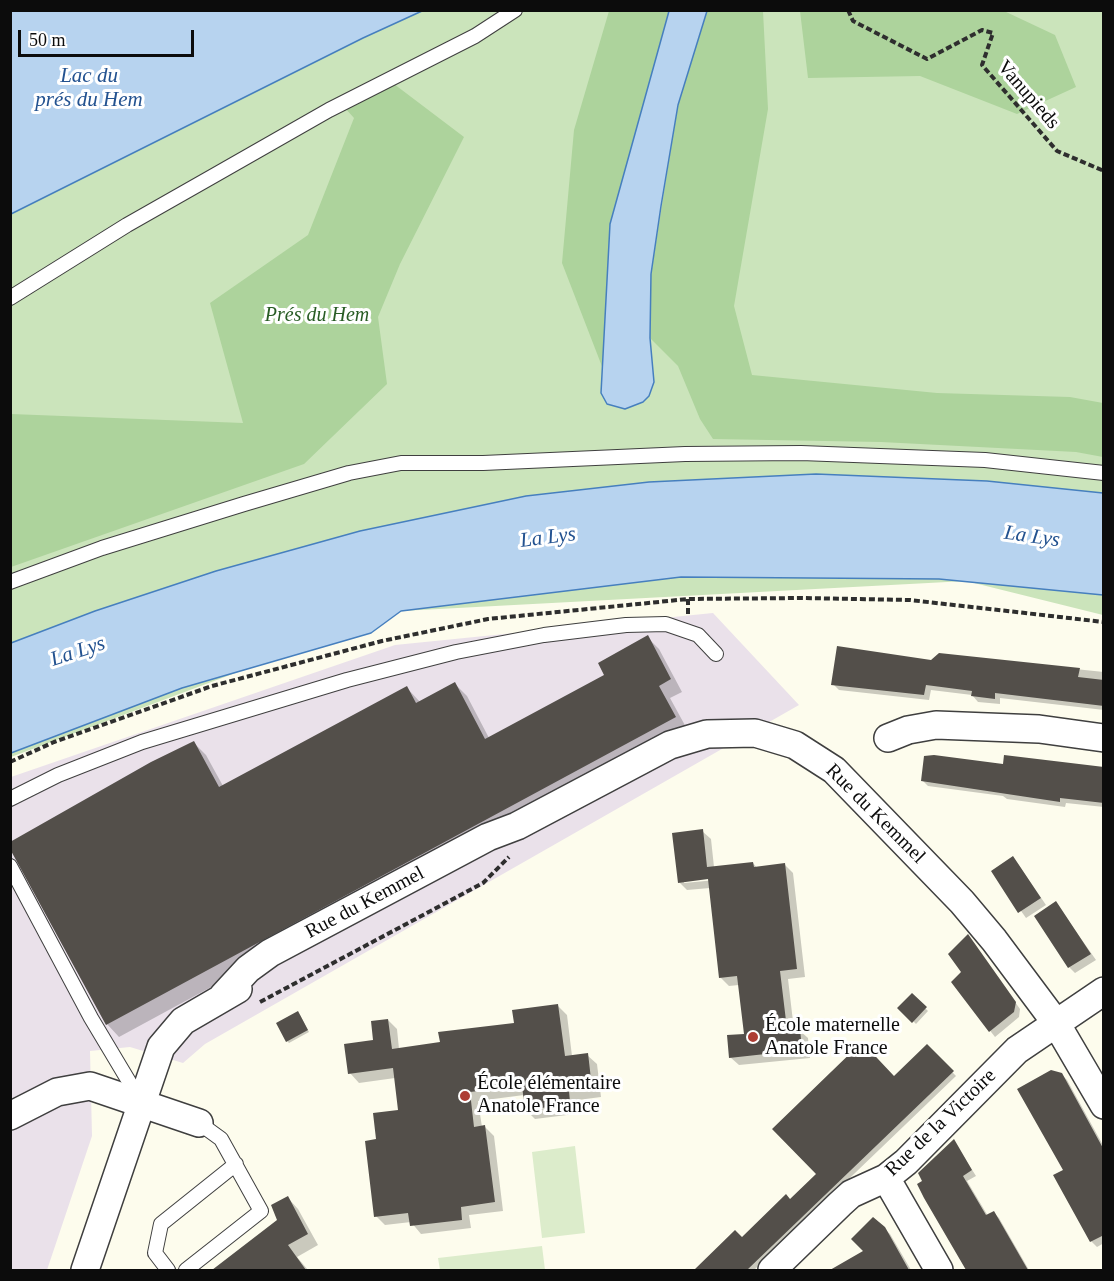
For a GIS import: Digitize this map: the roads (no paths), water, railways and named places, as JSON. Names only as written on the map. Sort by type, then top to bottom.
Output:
[{"type":"street","points":[[888,738],[908,730],[936,725],[1030,728],[1104,738]]},
{"type":"street","name":"Rue du Kemmel","points":[[85,1270],[158,1053],[170,1033],[191,1015],[223,996],[248,969],[270,953],[488,837],[517,826],[663,749],[698,735],[755,734],[795,745],[847,781],[962,902],[994,940],[1056,1023],[1104,1105]]},
{"type":"street","name":"Rue de la Victoire","points":[[772,1270],[851,1194],[886,1178],[906,1162],[1017,1050],[1104,991]]},
{"type":"street","points":[[10,1116],[57,1092],[82,1086],[99,1088],[200,1123]]},
{"type":"street","points":[[886,1178],[939,1270]]},
{"type":"lane","points":[[10,298],[127,225],[329,110],[475,36],[515,10]]},
{"type":"lane","points":[[10,582],[102,548],[349,473],[401,464],[483,464],[685,454],[801,453],[985,460],[1104,473]]},
{"type":"lane","points":[[10,799],[58,775],[142,742],[347,680],[456,652],[544,635],[626,625],[666,624],[698,634],[716,654]]},
{"type":"lane","points":[[10,866],[91,1018],[141,1102]]},
{"type":"lane","points":[[186,1270],[261,1211],[221,1139],[200,1123]]},
{"type":"lane","points":[[168,1270],[155,1253],[161,1224],[236,1164]]},
{"type":"water","name":"Lac du prés du Hem","points":[[10,11],[422,11],[363,38],[11,214]]},
{"type":"water","points":[[669,11],[707,11],[678,105],[651,274],[650,338],[654,382],[649,396],[643,402],[625,409],[607,404],[601,393],[610,224]]},
{"type":"water","name":"La Lys","points":[[816,474],[987,481],[1103,493],[1103,595],[939,579],[681,577],[401,611],[371,633],[182,688],[11,753],[11,643],[95,611],[216,571],[360,531],[526,496],[649,482]]},
{"type":"place","name":"École maternelle Anatole France","points":[[753,1037]]},
{"type":"place","name":"École élémentaire Anatole France","points":[[465,1096]]},
{"type":"park label","name":"Prés du Hem","points":[[317,316]]}]
